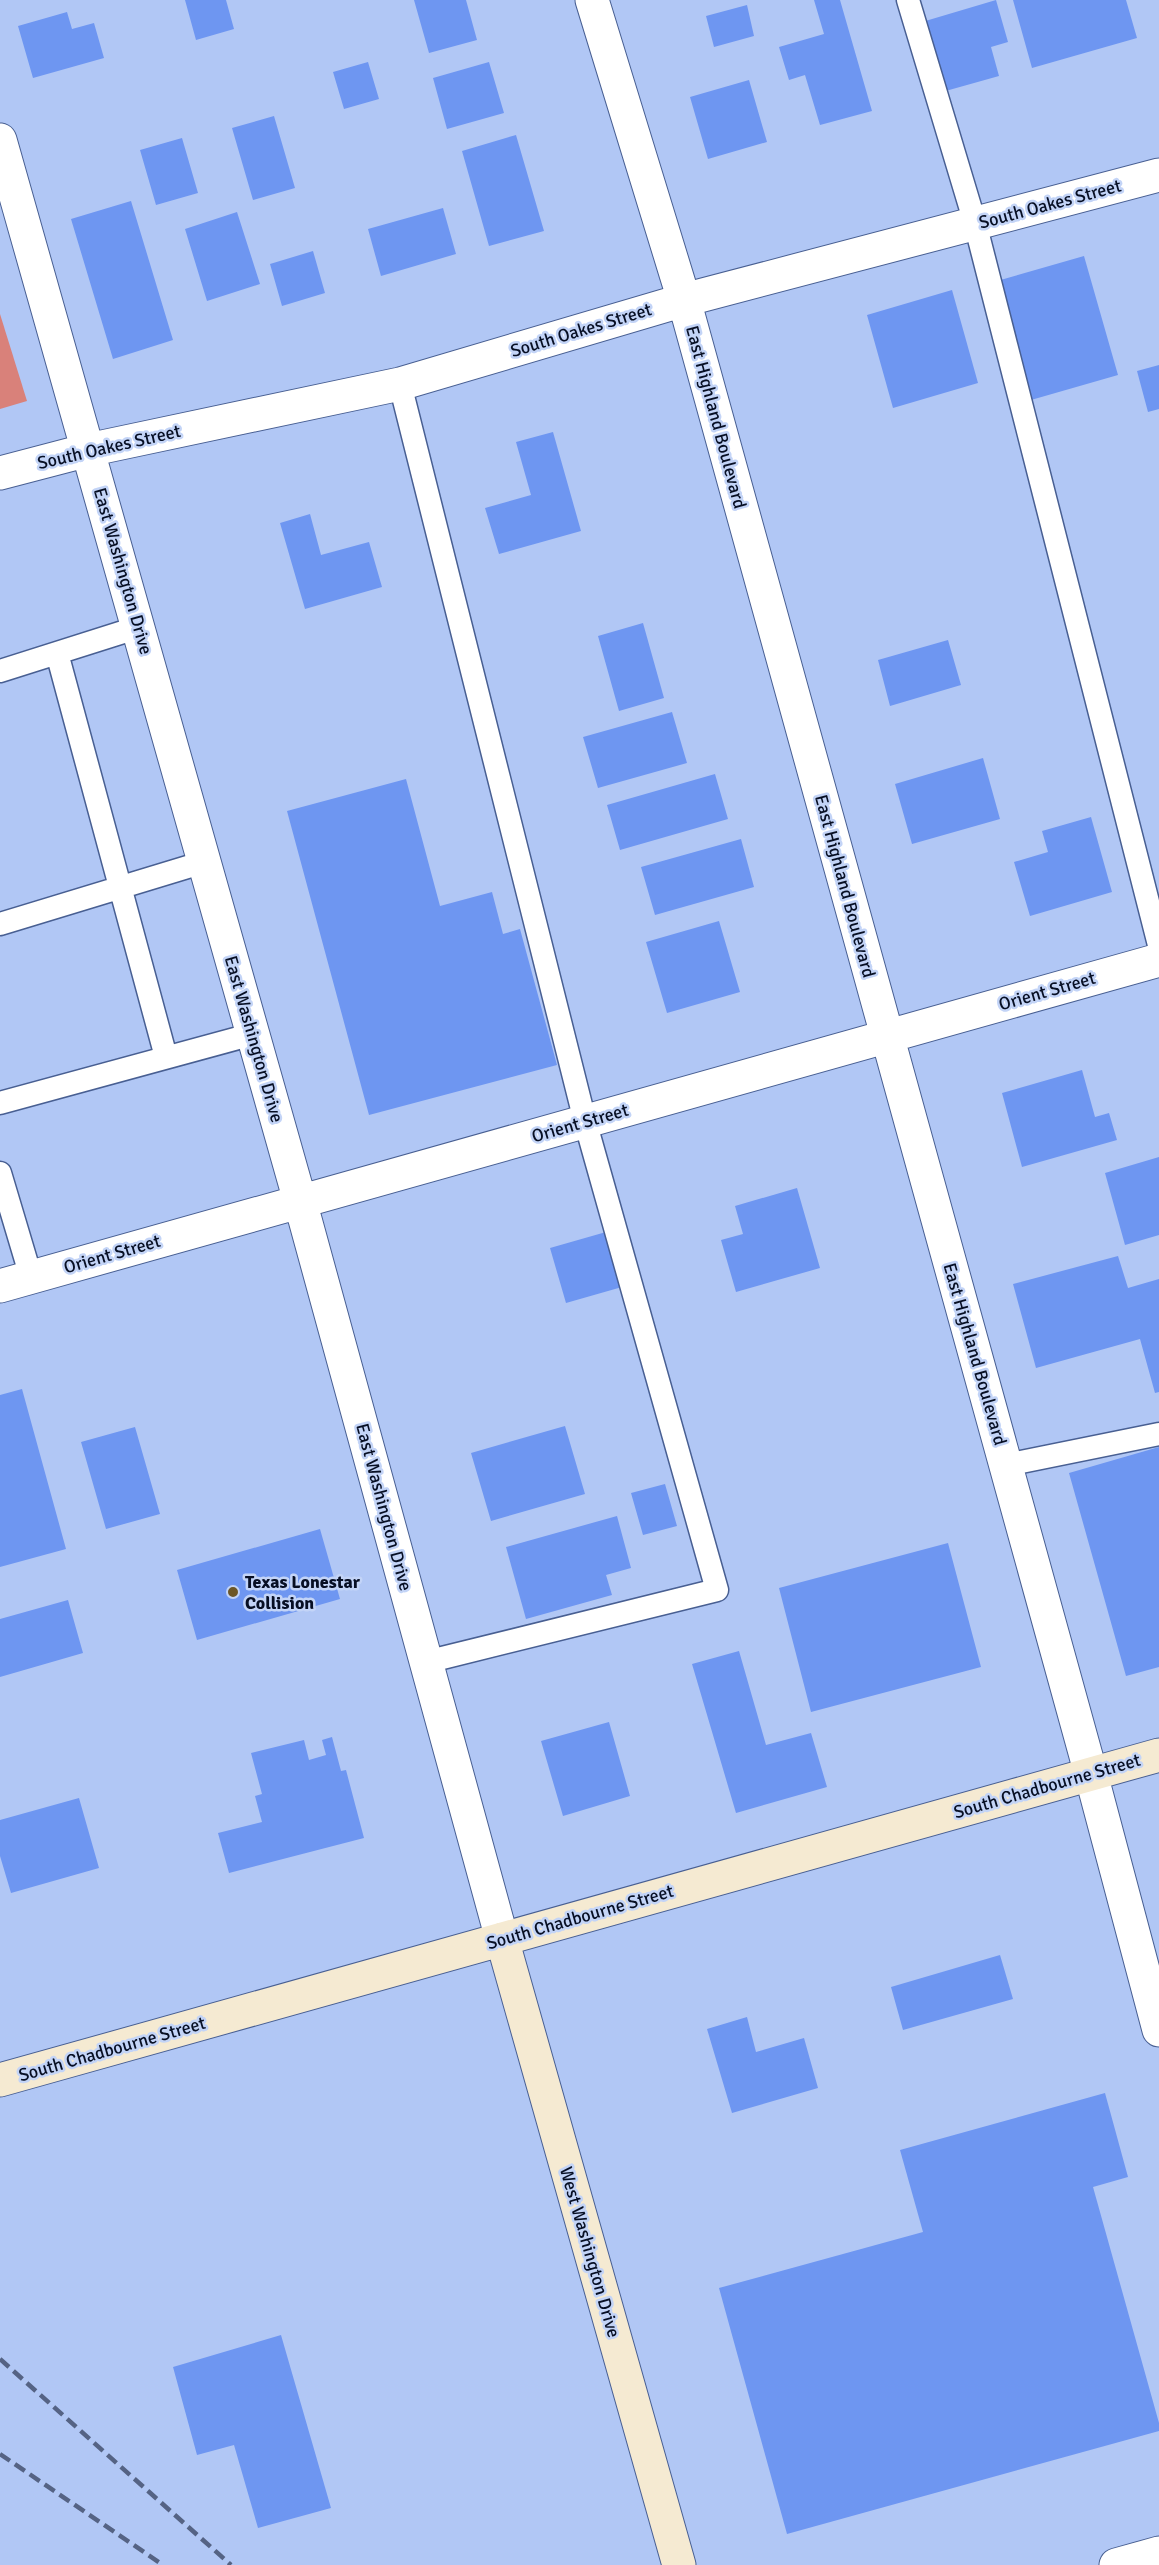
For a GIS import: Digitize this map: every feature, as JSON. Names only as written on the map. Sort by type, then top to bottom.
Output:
[{"type":"main road","name":"South Chadbourne Street","points":[[0,2080],[1159,1755]]},
{"type":"main road","name":"West Washington Drive","points":[[502,1939],[679,2565]]},
{"type":"street","name":"East Highland Boulevard","points":[[592,0],[684,300],[1091,1774],[1159,2030]]},
{"type":"street","name":"East Washington Drive","points":[[0,140],[300,1201],[502,1939]]},
{"type":"street","name":"South Oakes Street","points":[[0,473],[88,450],[400,384],[684,300],[1159,175]]},
{"type":"street","name":"Orient Street","points":[[0,1286],[1159,960]]},
{"type":"street","points":[[1116,2565],[1159,2553]]},
{"type":"lane","points":[[908,0],[975,223],[1159,945]]},
{"type":"lane","points":[[400,384],[585,1121],[717,1590],[426,1662]]},
{"type":"lane","points":[[0,671],[139,627]]},
{"type":"lane","points":[[57,653],[122,887],[166,1057]]},
{"type":"lane","points":[[0,924],[204,862]]},
{"type":"lane","points":[[0,1103],[253,1034]]},
{"type":"lane","points":[[0,1173],[31,1277]]},
{"type":"lane","points":[[1006,1465],[1159,1434]]},
{"type":"shaded area","points":[[0,314],[27,401],[0,409]]},
{"type":"building","points":[[185,0],[226,0],[234,29],[196,40]]},
{"type":"building","points":[[414,0],[466,0],[477,40],[429,53]]},
{"type":"building","points":[[814,0],[840,0],[872,111],[820,125],[805,75],[789,80],[779,47],[824,34]]},
{"type":"building","points":[[996,0],[1008,42],[991,47],[999,76],[942,92],[922,22]]},
{"type":"building","points":[[1013,0],[1126,0],[1137,38],[1032,68]]},
{"type":"building","points":[[747,5],[754,36],[714,47],[706,16]]},
{"type":"building","points":[[67,12],[72,29],[94,23],[104,58],[33,78],[18,26]]},
{"type":"building","points":[[368,62],[379,99],[344,109],[333,72]]},
{"type":"building","points":[[489,62],[504,113],[447,129],[433,78]]},
{"type":"building","points":[[749,80],[767,142],[708,159],[690,97]]},
{"type":"building","points":[[274,116],[295,188],[253,200],[232,128]]},
{"type":"building","points":[[516,135],[544,231],[489,246],[462,151]]},
{"type":"building","points":[[182,138],[198,193],[156,205],[140,150]]},
{"type":"building","points":[[131,201],[173,340],[113,359],[71,219]]},
{"type":"building","points":[[443,208],[456,254],[381,276],[368,229]]},
{"type":"building","points":[[237,212],[260,284],[207,301],[185,229]]},
{"type":"building","points":[[313,251],[325,293],[282,306],[270,264]]},
{"type":"building","points":[[1084,256],[1118,375],[1031,400],[997,281]]},
{"type":"building","points":[[952,290],[978,383],[893,408],[867,315]]},
{"type":"building","points":[[1159,365],[1159,409],[1148,412],[1137,371]]},
{"type":"building","points":[[553,432],[581,531],[499,554],[485,508],[531,495],[516,442]]},
{"type":"building","points":[[310,514],[321,555],[369,542],[382,587],[305,609],[280,523]]},
{"type":"building","points":[[643,623],[664,698],[619,711],[598,636]]},
{"type":"building","points":[[948,640],[961,685],[890,706],[878,660]]},
{"type":"building","points":[[672,712],[687,763],[598,788],[583,737]]},
{"type":"building","points":[[983,758],[1000,819],[912,844],[895,784]]},
{"type":"building","points":[[715,774],[728,819],[620,850],[607,805]]},
{"type":"building","points":[[406,779],[440,906],[492,892],[503,934],[520,929],[557,1065],[369,1115],[287,811]]},
{"type":"building","points":[[1091,817],[1112,892],[1030,916],[1014,862],[1048,852],[1042,831]]},
{"type":"building","points":[[741,839],[754,887],[655,915],[641,867]]},
{"type":"building","points":[[719,921],[740,992],[667,1013],[646,942]]},
{"type":"building","points":[[1082,1070],[1095,1117],[1109,1113],[1117,1140],[1022,1167],[1002,1093]]},
{"type":"building","points":[[1159,1157],[1159,1235],[1125,1245],[1105,1173]]},
{"type":"building","points":[[797,1188],[820,1268],[736,1292],[721,1240],[743,1234],[735,1206]]},
{"type":"building","points":[[606,1232],[622,1287],[566,1303],[550,1248]]},
{"type":"building","points":[[1118,1256],[1128,1288],[1159,1279],[1159,1392],[1155,1393],[1140,1339],[1036,1368],[1013,1284]]},
{"type":"building","points":[[22,1389],[66,1549],[0,1567],[0,1395]]},
{"type":"building","points":[[565,1426],[585,1494],[491,1521],[471,1453]]},
{"type":"building","points":[[135,1427],[160,1514],[106,1529],[81,1442]]},
{"type":"building","points":[[1159,1447],[1159,1667],[1126,1676],[1069,1473]]},
{"type":"building","points":[[665,1484],[677,1526],[643,1535],[631,1493]]},
{"type":"building","points":[[617,1516],[631,1568],[606,1575],[612,1595],[526,1619],[506,1547]]},
{"type":"building","points":[[320,1529],[340,1599],[197,1640],[177,1570]]},
{"type":"building","points":[[948,1543],[981,1667],[811,1712],[779,1588]]},
{"type":"building","points":[[68,1600],[83,1653],[0,1677],[0,1619]]},
{"type":"building","points":[[739,1651],[766,1745],[811,1733],[827,1787],[736,1813],[692,1664]]},
{"type":"building","points":[[609,1722],[630,1796],[563,1816],[541,1741]]},
{"type":"building","points":[[332,1737],[341,1771],[346,1770],[364,1838],[229,1873],[218,1833],[262,1822],[255,1796],[262,1794],[251,1753],[304,1740],[309,1760],[326,1755],[322,1740]]},
{"type":"building","points":[[79,1798],[99,1868],[11,1893],[0,1856],[0,1820]]},
{"type":"building","points":[[1000,1955],[1013,1999],[903,2030],[891,1987]]},
{"type":"building","points":[[747,2017],[756,2052],[804,2038],[818,2088],[732,2113],[707,2029]]},
{"type":"building","points":[[1105,2093],[1128,2177],[1093,2187],[1159,2423],[1159,2431],[787,2534],[719,2288],[923,2232],[900,2150]]},
{"type":"building","points":[[281,2335],[331,2508],[258,2528],[234,2445],[197,2455],[173,2367]]},
{"type":"railway","points":[[0,2359],[231,2565]]},
{"type":"railway","points":[[0,2454],[163,2565]]},
{"type":"place","name":"Texas Lonestar Collision","points":[[233,1592]]}]
